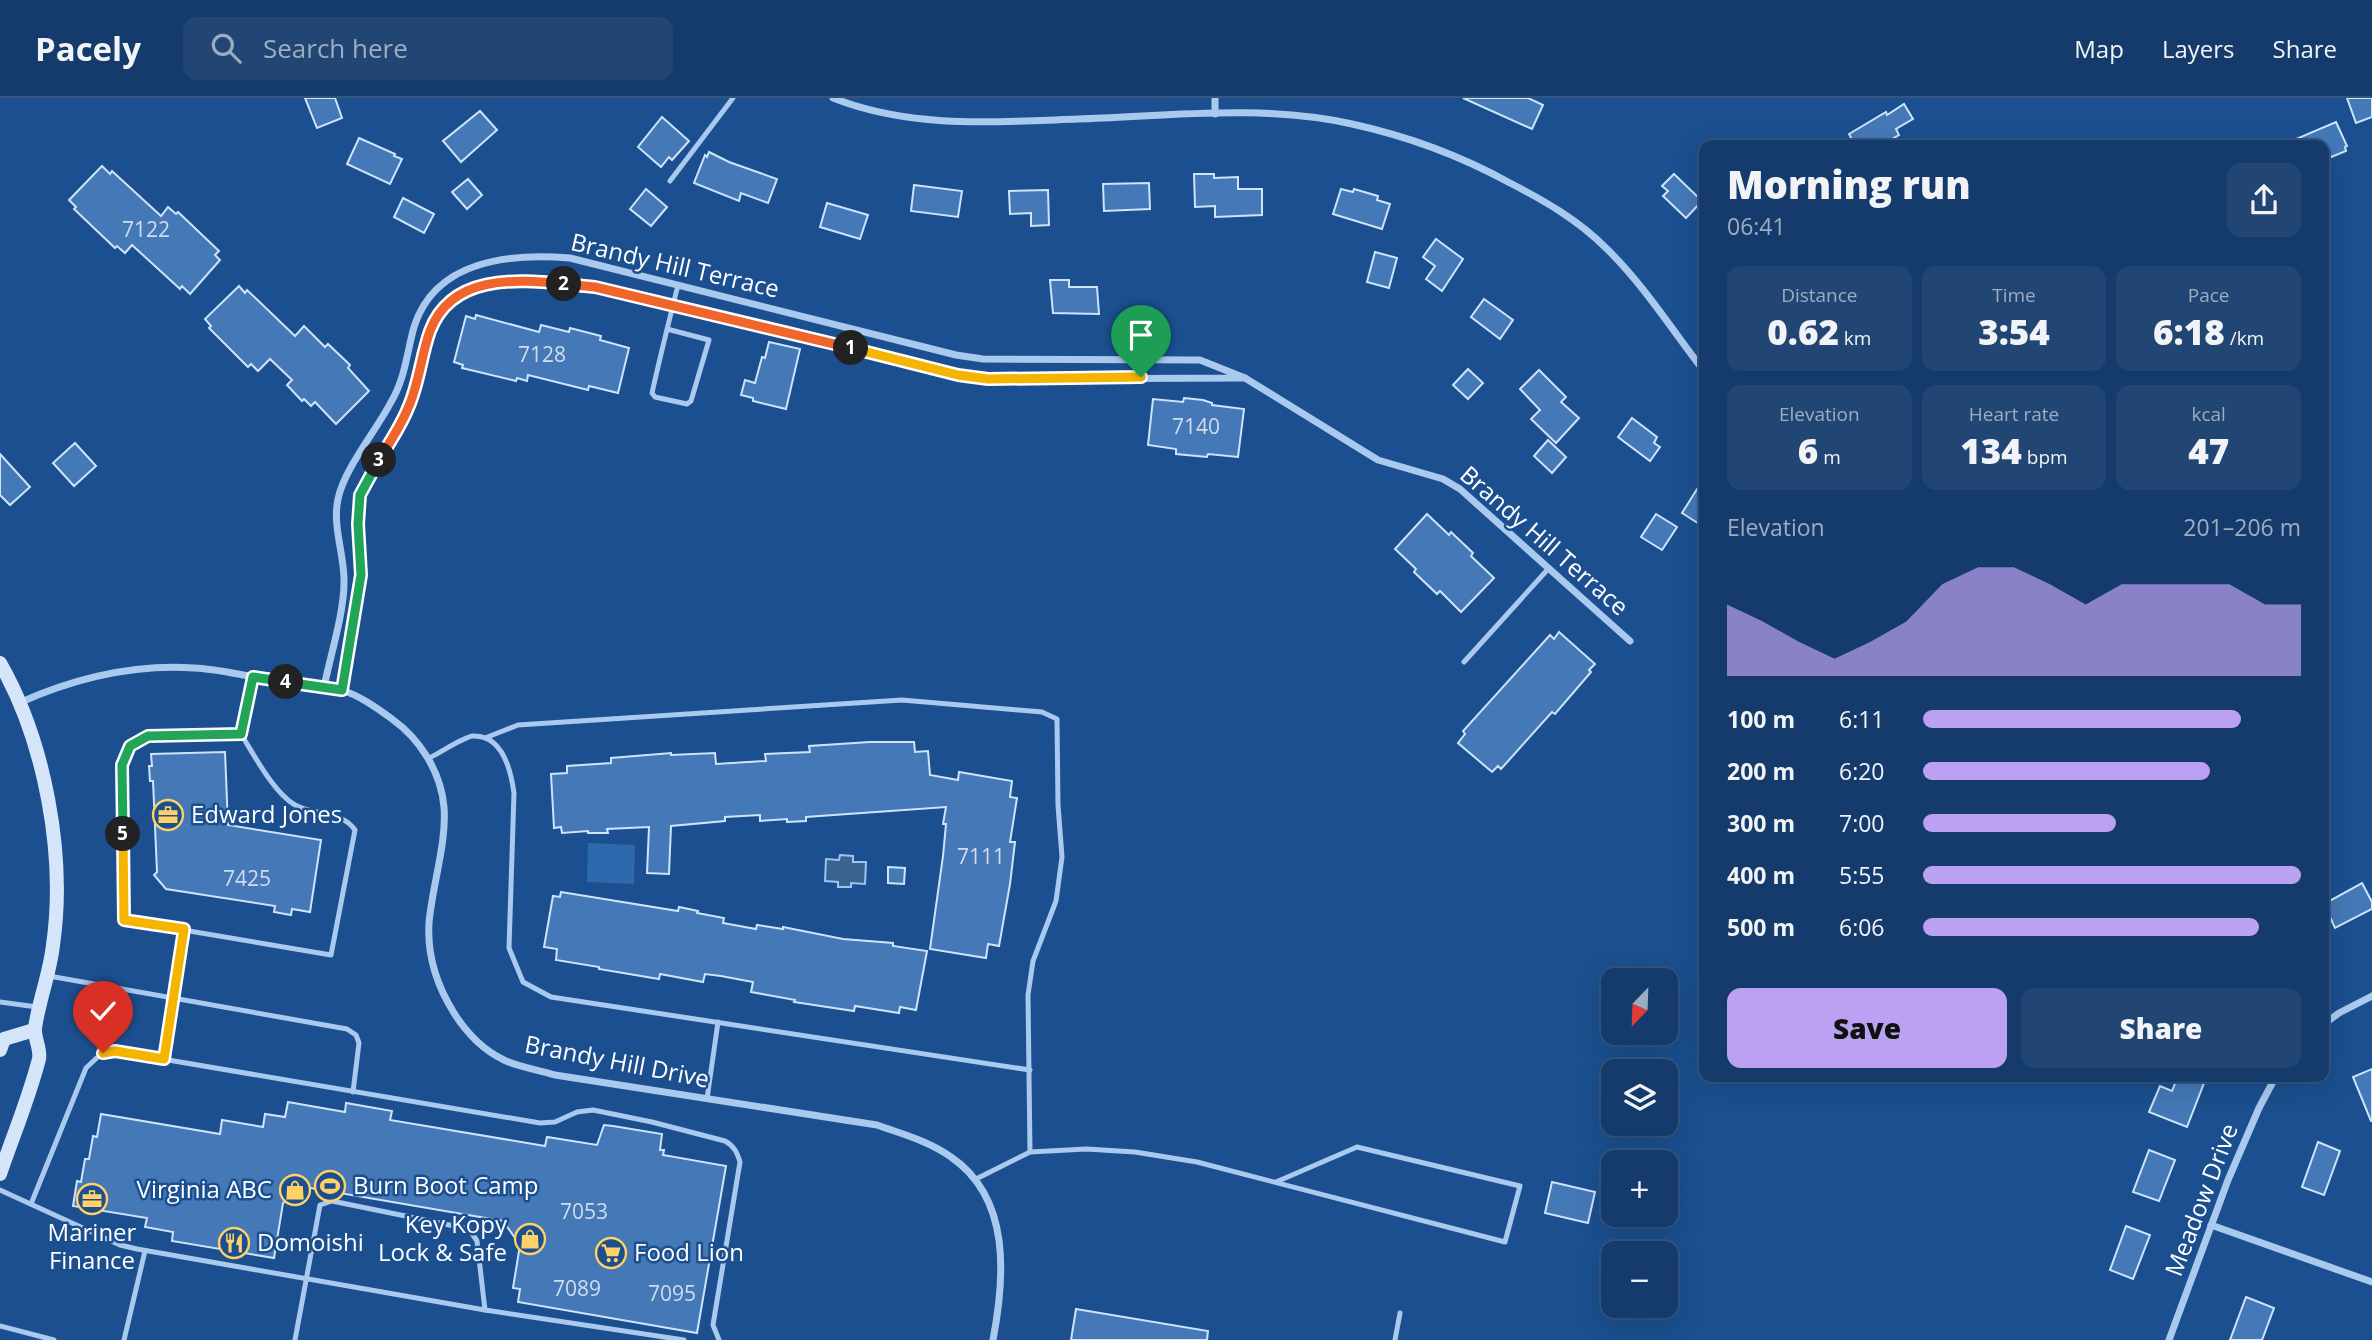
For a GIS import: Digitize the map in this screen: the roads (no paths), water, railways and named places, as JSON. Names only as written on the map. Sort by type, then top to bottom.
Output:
[{"type":"main road","points":[[0,663],[19,702],[37,753],[53,829],[57,907],[54,944],[34,1030],[40,1055],[0,1174]]},
{"type":"main road","points":[[0,1050],[4,1039],[34,1030]]},
{"type":"street","points":[[833,98],[855,107],[892,116],[924,120],[987,122],[1215,114],[1285,115],[1350,123],[1436,149],[1488,171],[1549,204],[1582,226],[1606,247],[1642,287],[1699,365]]},
{"type":"street","points":[[1214,98],[1215,114]]},
{"type":"street","name":"Brandy Hill Terrace","points":[[324,687],[344,588],[344,566],[336,513],[338,496],[401,381],[422,307],[436,288],[476,265],[540,256],[570,258],[956,355],[984,359],[1200,360],[1245,378],[1378,460],[1443,479],[1460,489],[1630,641]]},
{"type":"street","name":"Brandy Hill Terrace","points":[[342,690],[361,575],[358,524],[360,495],[409,407],[430,331],[439,312],[463,291],[511,281],[595,287],[958,375],[988,379],[1245,378]]},
{"type":"street","name":"Brandy Hill Drive","points":[[19,702],[79,680],[117,671],[156,667],[196,668],[342,690],[404,727],[429,758],[444,807],[429,925],[431,963],[442,995],[462,1025],[476,1040],[504,1060],[555,1075],[877,1125],[922,1141],[952,1157],[976,1179]]},
{"type":"street","points":[[2329,1020],[2372,996]]},
{"type":"street","name":"Meadow Drive","points":[[2169,1340],[2211,1225],[2259,1108],[2273,1082]]},
{"type":"street","points":[[976,1179],[1000,1230],[1002,1268],[999,1309],[993,1340]]},
{"type":"street","points":[[2211,1225],[2372,1282]]},
{"type":"lane","points":[[670,181],[733,98]]},
{"type":"lane","points":[[667,329],[709,340],[691,401],[687,404],[655,397],[652,393],[667,329],[678,285]]},
{"type":"lane","points":[[1464,662],[1549,568]]},
{"type":"lane","points":[[241,734],[148,736],[130,746],[122,765],[124,920],[331,955],[355,830],[348,820],[297,806],[285,797],[241,734],[253,677]]},
{"type":"lane","points":[[485,738],[519,725],[902,700],[1042,712],[1057,719],[1058,805],[1062,857],[1056,901],[1033,961],[1028,995],[1030,1152]]},
{"type":"lane","points":[[429,758],[471,736],[485,738],[500,748],[510,768],[514,793],[509,948],[523,982],[551,997],[1030,1070]]},
{"type":"lane","points":[[164,1059],[184,929]]},
{"type":"lane","points":[[48,975],[347,1029],[356,1035],[359,1043],[353,1091]]},
{"type":"lane","points":[[0,1002],[40,1008]]},
{"type":"lane","points":[[707,1099],[718,1022]]},
{"type":"lane","points":[[31,1204],[86,1068],[103,1053],[115,1051],[540,1124],[555,1122],[577,1112],[593,1110],[652,1122],[732,1145],[737,1152],[740,1162],[713,1325],[719,1340]]},
{"type":"lane","points":[[976,1179],[1030,1152],[1135,1152],[1198,1162],[1505,1242],[1520,1186],[1357,1147],[1276,1182]]},
{"type":"lane","points":[[0,1189],[120,1245],[145,1251],[485,1310],[684,1340]]},
{"type":"lane","points":[[295,1340],[320,1205],[332,1201],[469,1228],[477,1241],[485,1310]]},
{"type":"lane","points":[[124,1340],[145,1251]]},
{"type":"lane","points":[[1395,1340],[1400,1313]]},
{"type":"lane","points":[[0,1326],[54,1340]]},
{"type":"place","name":"Edward Jones","points":[[168,815]]},
{"type":"place","name":"Burn Boot Camp","points":[[330,1186]]},
{"type":"place","name":"Virginia ABC","points":[[295,1190]]},
{"type":"place","name":"Mariner Finance","points":[[92,1199]]},
{"type":"place","name":"Key Kopy Lock & Safe","points":[[530,1239]]},
{"type":"place","name":"Domoishi","points":[[234,1243]]},
{"type":"place","name":"Food Lion","points":[[611,1253]]}]
